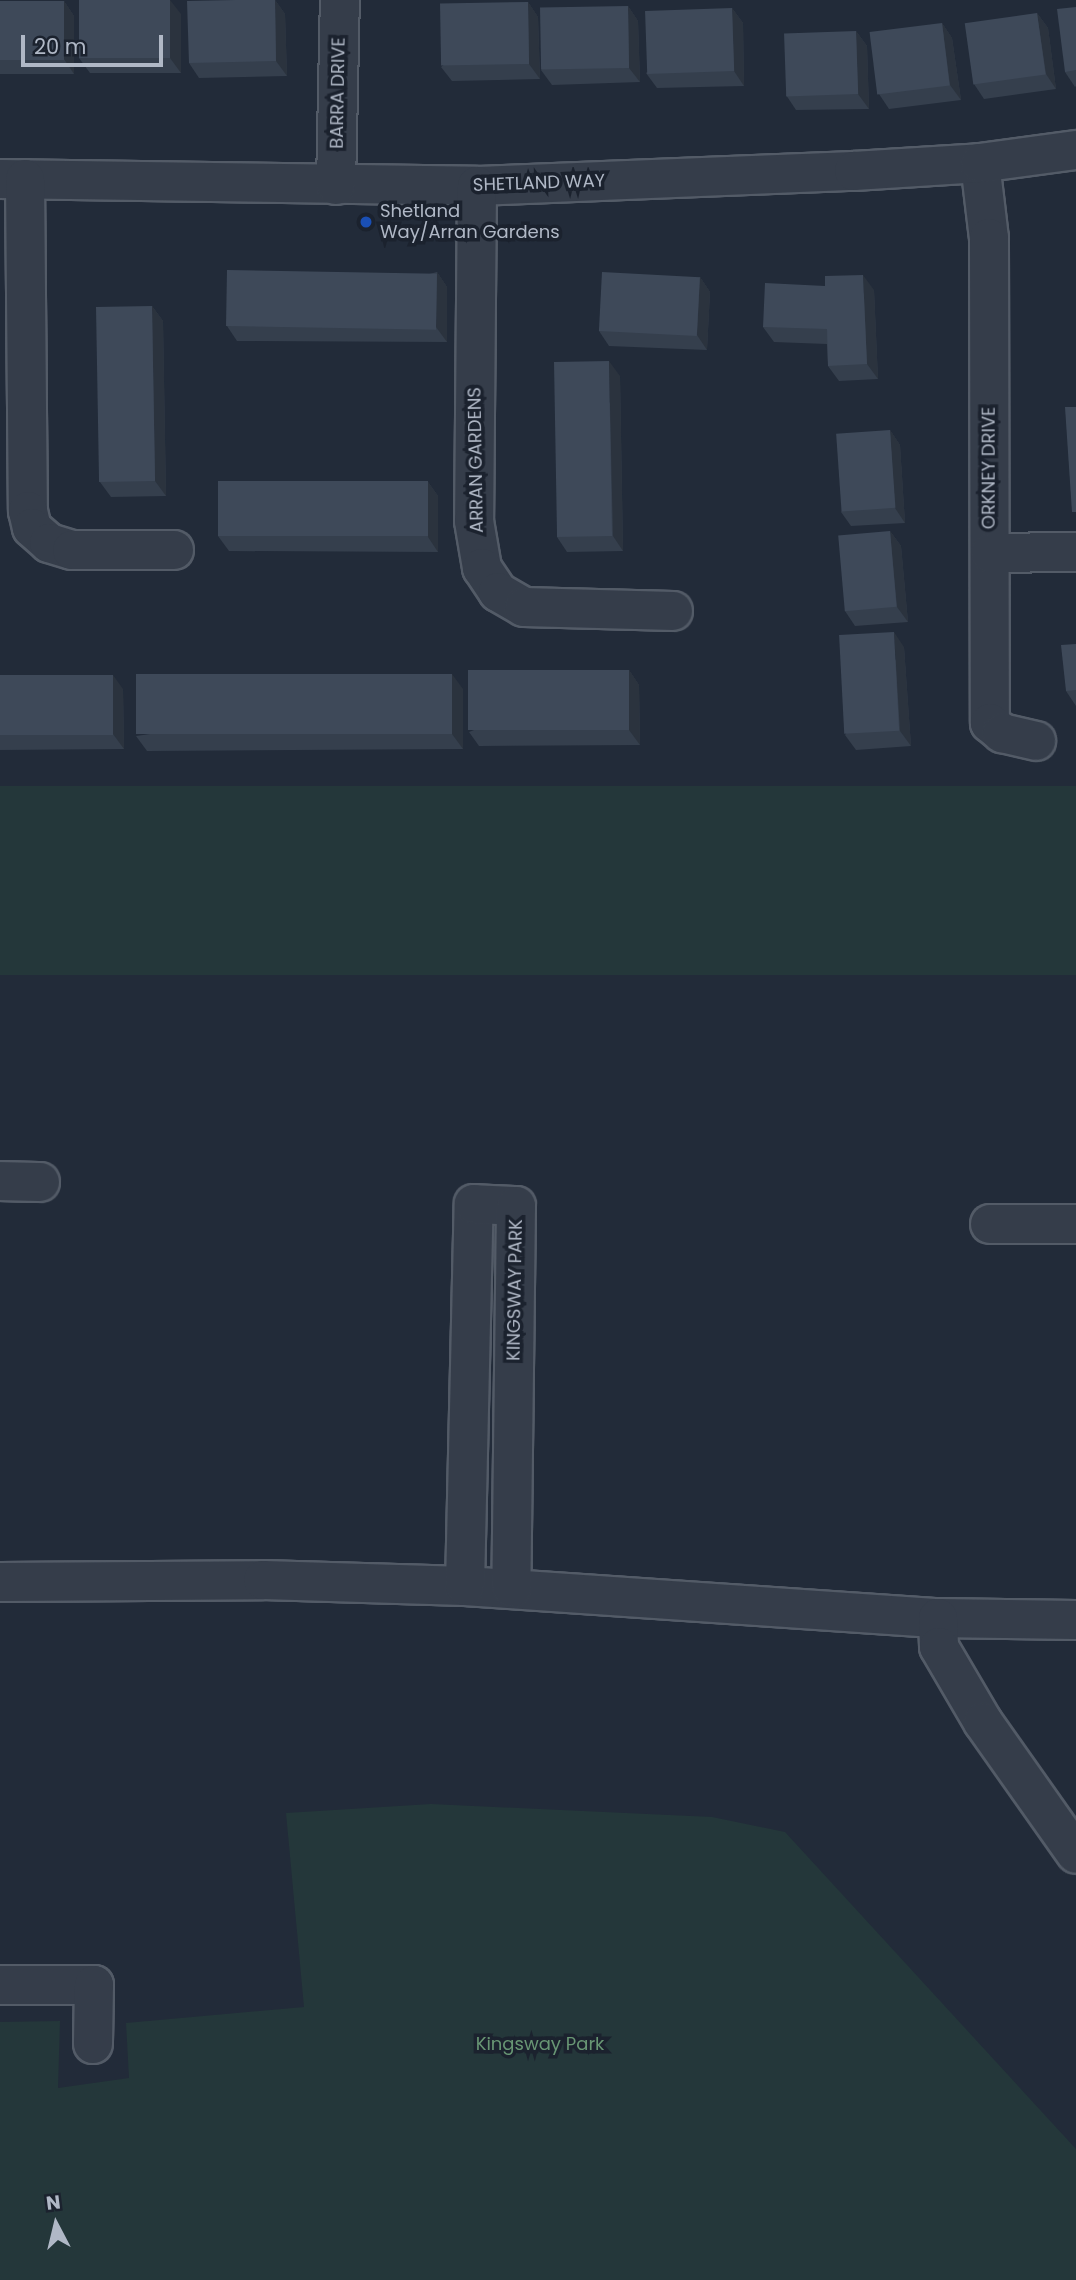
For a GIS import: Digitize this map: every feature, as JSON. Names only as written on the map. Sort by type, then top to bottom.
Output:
[{"type":"street","name":"BARRA DRIVE","points":[[336,185],[340,0]]},
{"type":"street","name":"SHETLAND WAY","points":[[13,179],[477,186],[980,163],[1076,150]]},
{"type":"street","name":"ORKNEY DRIVE","points":[[980,163],[989,238],[990,723],[1002,733],[1036,741]]},
{"type":"street","points":[[13,179],[27,511],[32,528],[49,543],[72,550],[174,550]]},
{"type":"street","name":"ARRAN GARDENS","points":[[477,186],[474,521],[482,568],[498,592],[524,607],[673,611]]},
{"type":"street","points":[[990,553],[1076,552]]},
{"type":"street","points":[[0,1181],[40,1182]]},
{"type":"street","name":"KINGSWAY PARK","points":[[465,1586],[474,1204],[516,1206],[511,1588]]},
{"type":"street","points":[[990,1224],[1076,1224]]},
{"type":"street","points":[[0,1582],[263,1580],[465,1586],[938,1618],[1076,1619]]},
{"type":"street","points":[[938,1618],[939,1647],[983,1722],[1076,1854]]},
{"type":"street","points":[[0,1985],[93,1985],[93,2044]]},
{"type":"green space","points":[[0,786],[1076,786],[1076,975],[0,975]]},
{"type":"green space","name":"Kingsway Park","points":[[431,1804],[712,1817],[785,1832],[1076,2149],[1076,2280],[0,2280],[0,2022],[60,2021],[58,2088],[129,2078],[126,2023],[304,2007],[286,1813]]},
{"type":"building","points":[[79,0],[170,0],[170,58],[79,58]]},
{"type":"building","points":[[275,0],[276,61],[189,63],[187,1]]},
{"type":"building","points":[[0,1],[64,1],[64,60],[0,60]]},
{"type":"building","points":[[528,2],[529,64],[441,66],[440,4]]},
{"type":"building","points":[[628,6],[629,68],[541,70],[540,8]]},
{"type":"building","points":[[1076,7],[1076,70],[1065,72],[1057,9]]},
{"type":"building","points":[[732,8],[734,71],[647,74],[645,11]]},
{"type":"building","points":[[1037,13],[1046,74],[973,85],[965,23]]},
{"type":"building","points":[[942,23],[950,86],[877,94],[870,32]]},
{"type":"building","points":[[856,31],[858,94],[786,96],[784,34]]},
{"type":"building","points":[[227,270],[437,274],[436,330],[226,326]]},
{"type":"building","points":[[602,272],[700,277],[697,336],[599,331]]},
{"type":"building","points":[[863,275],[867,364],[828,366],[827,329],[763,327],[765,283],[825,286],[825,276]]},
{"type":"building","points":[[152,306],[155,481],[99,482],[96,307]]},
{"type":"building","points":[[609,361],[612,536],[557,537],[554,362]]},
{"type":"building","points":[[1065,407],[1076,407],[1076,512],[1072,512]]},
{"type":"building","points":[[890,430],[895,508],[842,512],[836,434]]},
{"type":"building","points":[[218,481],[428,481],[428,536],[218,536]]},
{"type":"building","points":[[890,531],[897,607],[845,611],[838,536]]},
{"type":"building","points":[[894,632],[899,731],[844,734],[839,635]]},
{"type":"building","points":[[1076,644],[1076,690],[1066,691],[1061,645]]},
{"type":"building","points":[[468,670],[629,670],[629,730],[468,730]]},
{"type":"building","points":[[136,674],[452,674],[452,734],[136,734]]},
{"type":"building","points":[[0,675],[113,675],[113,735],[0,735]]},
{"type":"place","name":"Shetland Way/Arran Gardens","points":[[366,222]]}]
